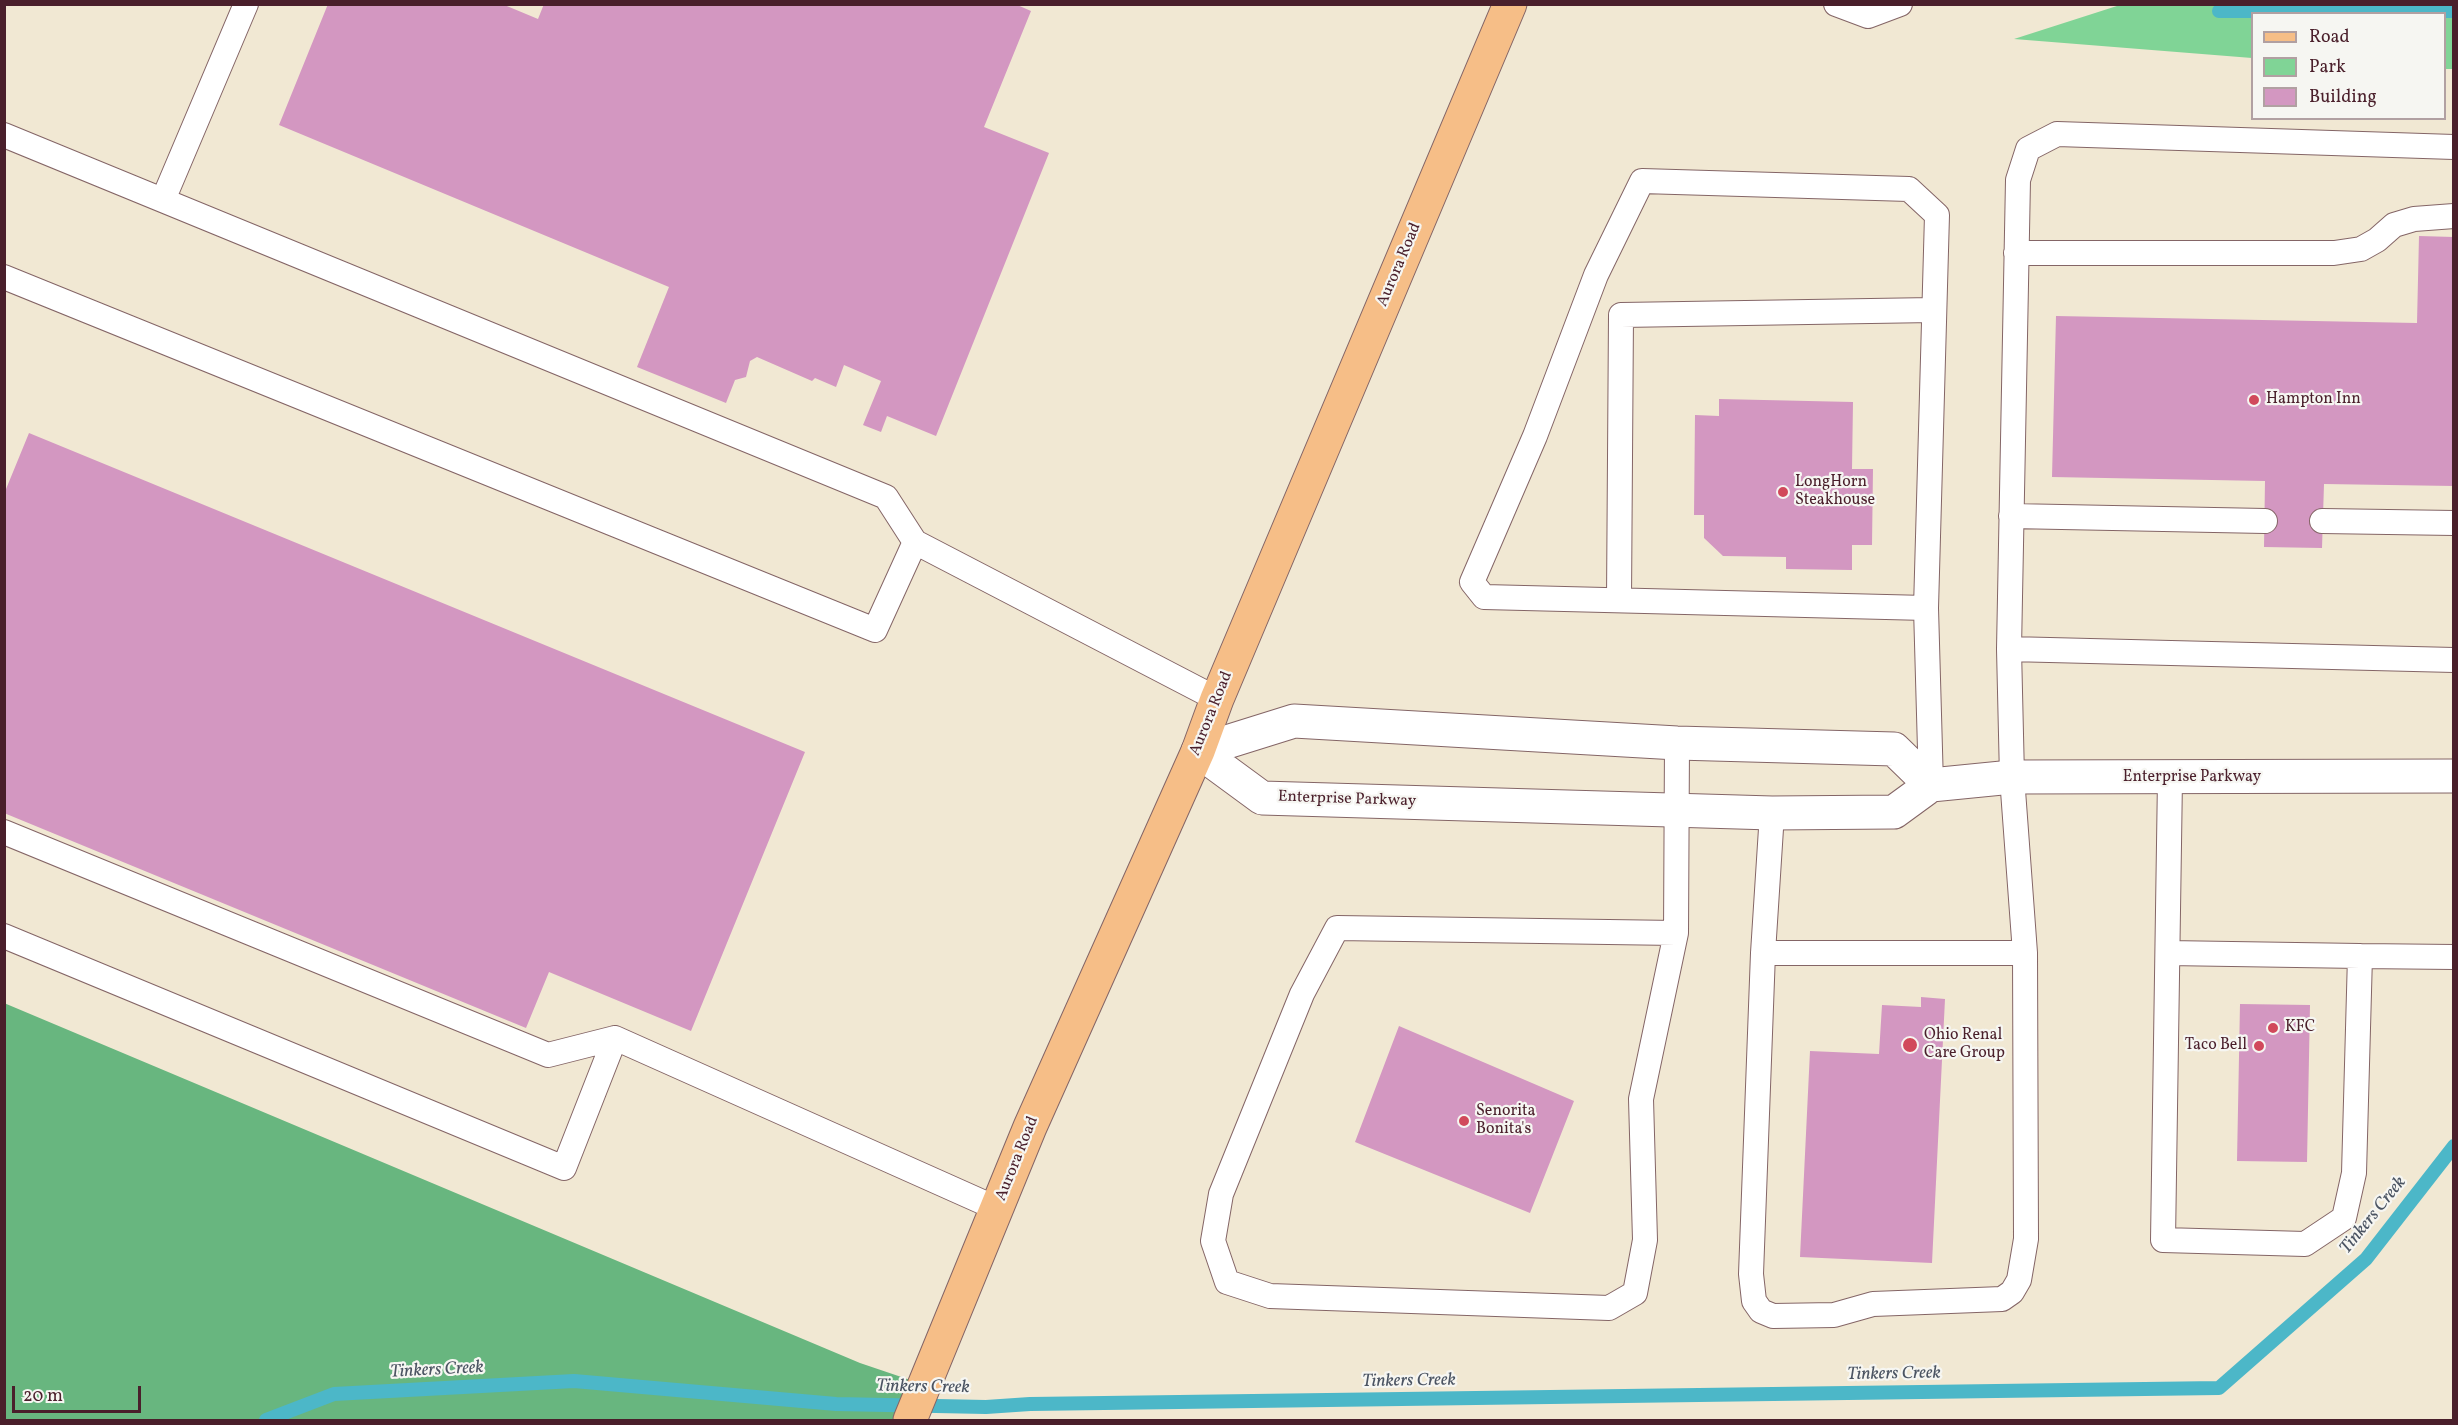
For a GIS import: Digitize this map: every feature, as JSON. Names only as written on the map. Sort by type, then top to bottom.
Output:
[{"type":"main road","name":"Aurora Road","points":[[910,1420],[1030,1128],[1198,751],[1217,699],[1510,4]]},
{"type":"street","points":[[1198,751],[1294,721],[1677,743],[1894,749],[1931,785]]},
{"type":"street","name":"Enterprise Parkway","points":[[1198,751],[1262,798],[1772,813],[1894,812],[1931,785],[2012,777],[2454,776]]},
{"type":"lane","points":[[163,200],[246,4]]},
{"type":"lane","points":[[1836,4],[1868,16],[1900,4]]},
{"type":"lane","points":[[1772,813],[1763,952],[1751,1274],[1754,1301],[1761,1311],[1773,1316],[1834,1315],[1873,1304],[2002,1299],[2012,1292],[2019,1280],[2026,1239],[2025,952],[2012,777],[2009,649],[2018,180],[2028,149],[2058,134],[2454,147]]},
{"type":"lane","points":[[4,135],[886,496],[915,542],[1217,699]]},
{"type":"lane","points":[[1926,608],[1484,597],[1472,582],[1535,436],[1596,275],[1642,181],[1909,189],[1937,215],[1926,608],[1931,785]]},
{"type":"lane","points":[[2016,253],[2334,253],[2361,249],[2377,240],[2394,225],[2414,219],[2454,216]]},
{"type":"lane","points":[[4,277],[875,630],[915,542]]},
{"type":"lane","points":[[1581,315],[1933,310]]},
{"type":"lane","points":[[1619,599],[1621,315]]},
{"type":"lane","points":[[2012,516],[2265,521]]},
{"type":"lane","points":[[2322,521],[2454,523]]},
{"type":"lane","points":[[2009,649],[2454,660]]},
{"type":"lane","points":[[1676,933],[1338,928],[1302,994],[1221,1194],[1213,1241],[1227,1282],[1270,1296],[1598,1308],[1609,1308],[1635,1293],[1645,1240],[1641,1099],[1676,933],[1677,743]]},
{"type":"lane","points":[[2170,778],[2163,1240],[2305,1244],[2344,1218],[2354,1173],[2360,956]]},
{"type":"lane","points":[[4,832],[548,1055],[615,1038],[998,1209]]},
{"type":"lane","points":[[4,936],[564,1168],[615,1038]]},
{"type":"lane","points":[[1763,952],[2025,952]]},
{"type":"lane","points":[[2168,952],[2454,957]]},
{"type":"green space","points":[[2120,5],[2453,5],[2453,69],[2446,69],[2446,12],[2251,12],[2251,58],[2014,39]]},
{"type":"green space","points":[[4,1003],[860,1363],[925,1385],[910,1420],[5,1420]]},
{"type":"building","points":[[328,4],[502,4],[538,19],[544,4],[1015,4],[1031,11],[984,127],[1049,153],[936,436],[887,416],[881,432],[863,425],[881,381],[844,365],[836,387],[815,378],[812,381],[757,357],[750,361],[746,377],[735,380],[726,403],[637,367],[669,287],[279,125]]},
{"type":"building","name":"Hampton Inn","points":[[2419,236],[2454,237],[2454,486],[2324,484],[2322,548],[2264,547],[2265,481],[2052,477],[2056,316],[2417,323]]},
{"type":"building","name":"LongHorn Steakhouse","points":[[1719,399],[1853,402],[1852,469],[1873,469],[1872,545],[1852,545],[1852,570],[1786,569],[1786,557],[1723,556],[1704,538],[1704,515],[1694,515],[1695,415],[1719,416]]},
{"type":"building","points":[[29,433],[805,752],[691,1031],[549,972],[526,1028],[4,813],[4,494]]},
{"type":"building","points":[[1921,997],[1945,999],[1932,1263],[1800,1257],[1810,1051],[1879,1054],[1882,1005],[1921,1007]]},
{"type":"building","points":[[2240,1004],[2310,1005],[2307,1162],[2237,1161]]},
{"type":"building","name":"Senorita Bonita's","points":[[1399,1026],[1574,1101],[1530,1213],[1355,1142]]},
{"type":"waterway","name":"Tinkers Creek","points":[[2219,11],[2454,11]]},
{"type":"waterway","name":"Tinkers Creek","points":[[266,1420],[334,1394],[574,1381],[836,1404],[986,1407],[1030,1404],[2219,1388],[2366,1259],[2454,1146]]},
{"type":"place","name":"Hampton Inn","points":[[2254,400]]},
{"type":"place","name":"LongHorn Steakhouse","points":[[1783,492]]},
{"type":"place","name":"KFC","points":[[2273,1028]]},
{"type":"place","name":"Ohio Renal Care Group","points":[[1910,1045]]},
{"type":"place","name":"Taco Bell","points":[[2259,1046]]},
{"type":"place","name":"Senorita Bonita's","points":[[1464,1121]]}]
